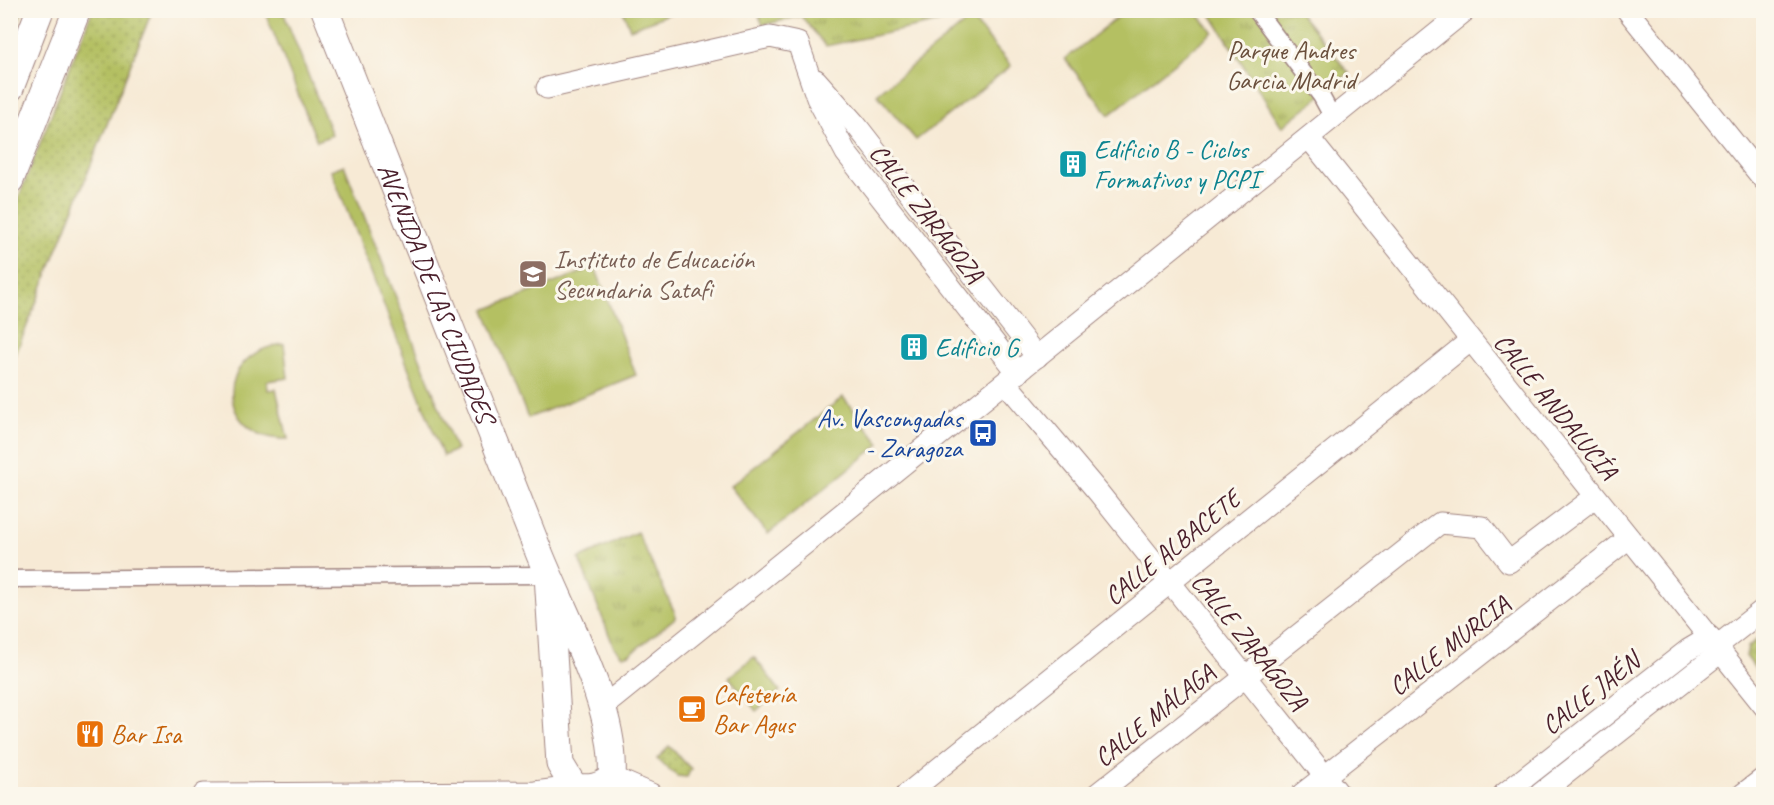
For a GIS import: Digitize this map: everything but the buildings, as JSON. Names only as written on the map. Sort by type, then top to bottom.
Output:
[{"type":"street","points":[[10,88],[40,10]]},
{"type":"street","points":[[10,180],[77,10]]},
{"type":"street","name":"AVENIDA DE LAS CIUDADES","points":[[325,10],[548,575],[600,697],[613,762],[607,785]]},
{"type":"street","points":[[1256,10],[1321,96],[1333,118]]},
{"type":"street","points":[[556,692],[564,684],[583,682],[600,697],[1012,378],[1466,10]]},
{"type":"street","points":[[1627,10],[1764,180]]},
{"type":"street","name":"CALLE ZARAGOZA","points":[[547,88],[770,37],[798,43],[817,98],[846,153],[1098,492],[1339,795]]},
{"type":"street","name":"CALLE ZARAGOZA","points":[[811,76],[831,95],[856,125],[1037,357]]},
{"type":"street","name":"CALLE ANDALUCÍA","points":[[1309,138],[1764,706]]},
{"type":"street","name":"CALLE ALBACETE","points":[[907,795],[1470,340]]},
{"type":"street","name":"CALLE MÁLAGA","points":[[1097,795],[1440,523],[1482,527],[1509,562],[1595,497]]},
{"type":"street","name":"CALLE MURCIA","points":[[1302,795],[1629,538]]},
{"type":"street","points":[[10,579],[548,575]]},
{"type":"street","name":"AVENIDA DE LAS CIUDADES","points":[[548,575],[558,754],[566,776],[574,787]]},
{"type":"street","points":[[1716,645],[1764,609]]},
{"type":"street","name":"CALLE JAÉN","points":[[1504,795],[1688,650],[1716,645]]},
{"type":"street","name":"CALLE JAÉN","points":[[1540,795],[1716,645]]},
{"type":"street","points":[[1743,795],[1764,778]]},
{"type":"street","points":[[204,795],[535,792],[574,787],[588,789],[607,785],[651,795]]},
{"type":"green space","points":[[1127,10],[1195,11],[1213,32],[1109,115],[1065,59]]},
{"type":"green space","points":[[10,11],[22,11],[11,41]]},
{"type":"green space","points":[[92,11],[152,11],[11,366],[11,217]]},
{"type":"green space","points":[[623,11],[676,11],[630,29]]},
{"type":"green space","points":[[757,11],[992,11],[826,46],[801,16],[763,25]]},
{"type":"green space","name":"Parque Andres Garcia Madrid","points":[[1209,11],[1298,11],[1349,73],[1282,127]]},
{"type":"green space","points":[[265,12],[284,14],[332,135],[317,141]]},
{"type":"green space","points":[[971,18],[1011,66],[916,140],[877,94]]},
{"type":"green space","points":[[344,165],[456,450],[443,456],[331,170]]},
{"type":"green space","points":[[595,267],[636,375],[528,418],[485,310]]},
{"type":"green space","points":[[284,344],[288,378],[267,381],[268,390],[276,389],[288,439],[264,436],[247,426],[236,412],[232,395],[234,378],[244,363],[260,351]]},
{"type":"green space","points":[[843,397],[880,444],[768,534],[730,486]]},
{"type":"green space","points":[[637,532],[675,613],[675,618],[630,654],[622,656],[614,647],[579,559]]},
{"type":"green space","points":[[1763,635],[1763,679],[1746,656],[1748,647]]},
{"type":"green space","points":[[754,657],[780,691],[756,711],[729,677]]},
{"type":"green space","points":[[669,746],[691,769],[687,777],[677,776],[657,759]]},
{"type":"place","name":"Edificio B - Ciclos Formativos y PCPI","points":[[1073,164]]},
{"type":"place","name":"Instituto de Educación Secundaria Satafi","points":[[533,274]]},
{"type":"place","name":"Edificio G","points":[[914,347]]},
{"type":"place","name":"Av. Vascongadas - Zaragoza","points":[[983,433]]},
{"type":"place","name":"Cafetería Bar Agus","points":[[692,709]]},
{"type":"place","name":"Bar Isa","points":[[90,734]]}]
